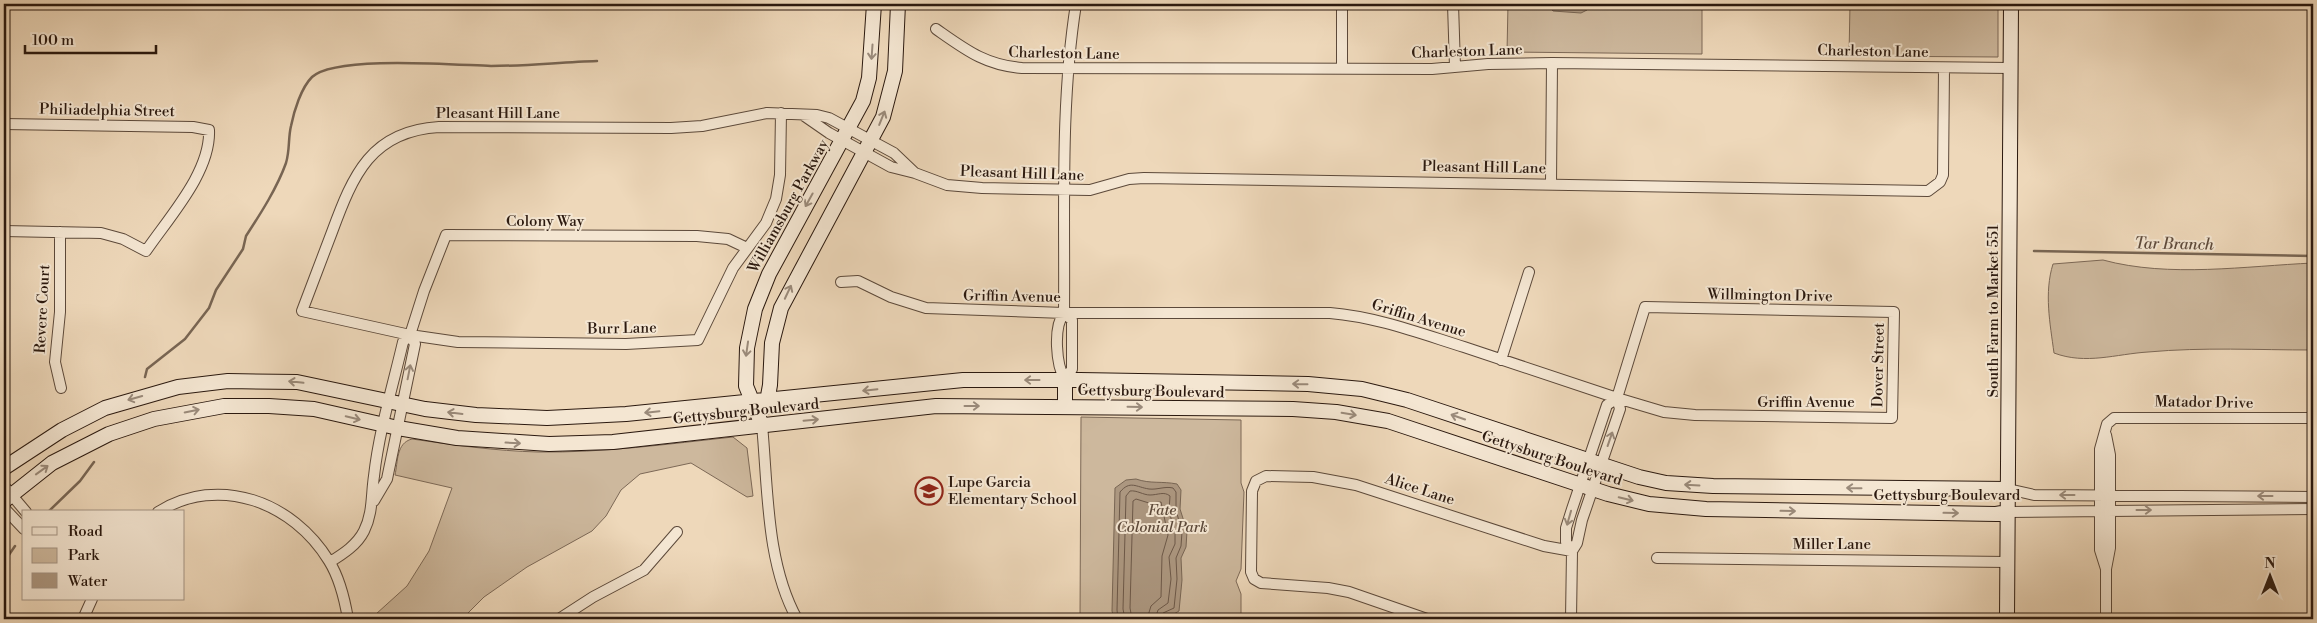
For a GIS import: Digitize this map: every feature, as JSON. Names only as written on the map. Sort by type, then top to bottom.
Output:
[{"type":"street","name":"Williamsburg Parkway","points":[[760,401],[746,386],[746,359],[752,322],[759,297],[775,262],[846,135],[863,100],[869,78],[874,4]]},
{"type":"street","name":"Williamsburg Parkway","points":[[797,619],[782,586],[775,556],[760,401],[770,384],[772,343],[781,308],[794,280],[883,117],[893,78],[898,4]]},
{"type":"street","points":[[1065,406],[1065,380],[1058,369],[1058,321],[1064,312],[1068,70],[1076,4]]},
{"type":"street","points":[[1342,4],[1342,68]]},
{"type":"street","points":[[1453,4],[1455,67]]},
{"type":"street","name":"South Farm to Market 551","points":[[2007,619],[2011,4]]},
{"type":"street","name":"Charleston Lane","points":[[936,29],[977,57],[1000,66],[1068,70],[1455,67],[1552,63],[2011,68]]},
{"type":"street","points":[[1551,183],[1552,63]]},
{"type":"street","name":"Pleasant Hill Lane","points":[[302,311],[354,178],[372,154],[396,137],[415,130],[439,127],[671,128],[718,123],[757,114],[781,113],[803,115],[829,118],[864,153],[891,167],[915,173],[948,185],[1065,191],[1090,190],[1128,179],[1144,178],[1551,183],[1928,191],[1940,182],[1943,175],[1944,68]]},
{"type":"street","name":"Burr Lane","points":[[302,311],[410,335],[458,342],[504,344],[651,344],[698,340],[726,282],[747,248],[766,223],[776,199],[780,175],[781,113]]},
{"type":"street","name":"Philiadelphia Street","points":[[4,124],[193,127],[209,130],[209,144],[203,164],[146,250],[112,235],[60,232]]},
{"type":"street","name":"Pleasant Hill Lane","points":[[846,135],[871,140],[894,153],[915,173]]},
{"type":"street","points":[[4,231],[60,232]]},
{"type":"street","name":"Revere Court","points":[[60,232],[60,312],[55,362],[61,388]]},
{"type":"street","name":"Colony Way","points":[[330,562],[344,554],[363,533],[373,502],[374,476],[415,344],[410,335],[424,291],[446,235],[697,236],[728,240],[747,248]]},
{"type":"street","points":[[1500,360],[1529,272]]},
{"type":"street","name":"Griffin Avenue","points":[[841,282],[858,281],[891,296],[926,308],[1064,312],[1330,313],[1359,315],[1383,320],[1500,360],[1664,412],[1694,415],[1892,418]]},
{"type":"street","name":"Willmington Drive","points":[[1617,398],[1645,307],[1894,312]]},
{"type":"street","name":"Dover Street","points":[[1892,418],[1894,312]]},
{"type":"street","name":"Gettysburg Boulevard","points":[[4,468],[83,418],[129,400],[178,387],[228,381],[275,380],[313,384],[396,403],[476,415],[547,418],[626,414],[963,380],[1065,380],[1343,386],[1407,400],[1601,466],[1666,483],[1698,486],[2008,489],[2034,495],[2313,497]]},
{"type":"street","points":[[1571,619],[1572,551],[1566,542],[1566,528],[1586,486],[1601,466],[1620,409],[1617,398],[1607,405],[1587,461],[1586,486]]},
{"type":"street","name":"Gettysburg Boulevard","points":[[6,494],[52,463],[87,444],[132,426],[199,409],[248,406],[294,407],[473,440],[549,444],[613,442],[936,406],[1065,406],[1293,409],[1348,414],[1388,421],[1586,486],[1649,504],[1706,509],[1996,514],[2008,512],[2105,510],[2313,509]]},
{"type":"street","name":"Matador Drive","points":[[2106,619],[2106,569],[2100,550],[2110,455],[2106,434],[2107,424],[2118,416],[2313,418]]},
{"type":"street","name":"Alice Lane","points":[[1427,619],[1342,591],[1310,586],[1261,583],[1254,579],[1251,572],[1252,491],[1256,481],[1266,476],[1313,477],[1356,485],[1544,546],[1572,551]]},
{"type":"street","points":[[6,494],[24,510]]},
{"type":"street","points":[[162,510],[186,497],[206,494],[250,499],[277,510],[297,523],[330,562],[341,591],[348,619]]},
{"type":"street","points":[[4,508],[22,527]]},
{"type":"street","points":[[559,619],[593,597],[644,570],[678,532]]},
{"type":"street","name":"Miller Lane","points":[[1657,558],[2008,562]]},
{"type":"street","points":[[83,619],[92,600]]},
{"type":"green space","points":[[1508,4],[1702,4],[1702,54],[1507,52]]},
{"type":"green space","points":[[1850,4],[1998,4],[1998,57],[1849,56]]},
{"type":"green space","points":[[2103,260],[2128,265],[2181,270],[2313,263],[2313,350],[2189,350],[2148,352],[2101,358],[2078,358],[2054,353],[2048,297],[2053,264]]},
{"type":"green space","name":"Fate Colonial Park","points":[[1081,417],[1241,420],[1241,483],[1244,492],[1241,569],[1236,581],[1241,594],[1241,619],[1080,619]]},
{"type":"green space","points":[[733,437],[747,448],[753,496],[747,497],[691,463],[640,474],[621,490],[606,516],[592,531],[527,567],[484,597],[462,619],[356,619],[356,615],[376,614],[407,586],[429,551],[452,488],[395,475],[400,449],[407,441],[412,439],[506,450],[562,452]]},
{"type":"water","points":[[1548,4],[1589,4],[1587,10],[1581,13],[1553,11]]},
{"type":"water","points":[[1136,479],[1177,484],[1181,490],[1180,509],[1187,531],[1186,547],[1181,558],[1182,580],[1179,611],[1165,619],[1114,619],[1112,611],[1115,488],[1126,480]]},
{"type":"waterway","points":[[145,377],[147,369],[185,339],[209,308],[216,290],[243,249],[246,236],[278,182],[286,163],[292,120],[301,93],[312,77],[325,70],[370,64],[425,63],[491,66],[597,61]]},
{"type":"waterway","name":"Tar Branch","points":[[2034,251],[2313,256]]},
{"type":"waterway","points":[[50,510],[80,481],[94,462]]},
{"type":"waterway","points":[[4,562],[15,546]]},
{"type":"place","name":"Lupe Garcia Elementary School","points":[[929,491]]}]
